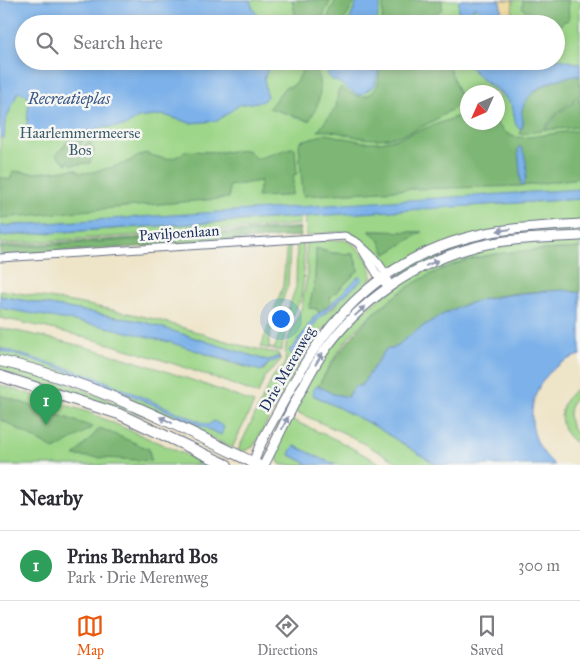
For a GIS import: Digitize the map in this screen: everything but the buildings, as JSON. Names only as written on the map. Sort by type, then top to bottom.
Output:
[{"type":"highway","name":"Drie Merenweg","points":[[0,361],[30,368],[124,400],[255,464]]},
{"type":"highway","points":[[0,376],[119,414],[227,465]]},
{"type":"main road","name":"Drie Merenweg","points":[[255,464],[312,350],[343,311],[384,277],[430,250],[471,236],[524,228],[580,224]]},
{"type":"main road","name":"Drie Merenweg","points":[[264,465],[322,354],[357,314],[389,287],[424,266],[478,246],[507,241],[580,236]]},
{"type":"street","name":"Paviljoenlaan","points":[[0,258],[345,236],[358,243],[377,260],[384,277]]},
{"type":"street","points":[[384,277],[389,287]]},
{"type":"green space","name":"Haarlemmermeerse Bos","points":[[0,0],[580,0],[580,191],[0,226]]},
{"type":"green space","points":[[292,0],[331,0],[324,15],[295,15]]},
{"type":"green space","points":[[336,0],[356,0],[348,15],[328,15]]},
{"type":"green space","points":[[387,0],[442,0],[442,9],[434,15],[382,15],[383,5]]},
{"type":"green space","points":[[523,0],[568,0],[569,20],[565,21],[565,15],[529,15],[522,7]]},
{"type":"green space","points":[[302,70],[317,70],[320,86],[317,105],[309,121],[269,108],[285,87],[293,86]]},
{"type":"green space","points":[[379,70],[450,70],[460,97],[460,103],[416,130],[389,138],[363,138],[335,132],[318,131],[336,107],[338,91],[341,87],[358,96],[365,96],[376,88],[379,81]]},
{"type":"green space","points":[[569,76],[580,76],[580,95],[559,111],[541,131],[520,134],[523,126],[521,112],[527,98],[555,80]]},
{"type":"green space","points":[[580,98],[580,127],[544,130],[560,112]]},
{"type":"green space","points":[[460,116],[460,130],[503,130],[512,136],[518,137],[580,131],[580,178],[523,186],[414,189],[303,196],[299,145],[301,141],[326,134],[364,142],[396,139]]},
{"type":"green space","points":[[69,140],[83,141],[67,164],[56,155]]},
{"type":"green space","points":[[90,142],[94,150],[90,163],[72,165],[70,163],[83,146]]},
{"type":"green space","points":[[295,148],[297,174],[294,174],[292,194],[285,196],[257,197],[261,181],[229,186],[229,198],[0,218],[0,177],[10,180],[13,171],[34,173],[75,169],[81,173],[93,172],[123,164],[145,153],[161,158],[170,158],[180,155],[185,151],[221,152],[248,150],[256,159]]},
{"type":"green space","points":[[580,199],[580,221],[508,227],[394,266],[381,262],[361,241],[350,234],[334,232],[306,236],[305,216]],"holes":[[[370,231],[421,232],[386,254],[379,239]]]},
{"type":"green space","points":[[301,217],[300,224],[282,226],[0,244],[0,236]]},
{"type":"green space","points":[[300,227],[300,229],[0,248],[0,246]]},
{"type":"green space","points":[[580,227],[580,232],[494,240],[401,275],[398,271],[419,259],[463,242],[509,233]]},
{"type":"green space","points":[[300,229],[301,236],[0,256],[0,248]]},
{"type":"green space","points":[[369,231],[422,232],[386,254],[379,239]]},
{"type":"green space","points":[[580,239],[580,248],[508,252],[485,256],[447,267],[429,275],[396,296],[365,321],[337,353],[318,386],[313,389],[313,395],[373,425],[437,465],[403,465],[344,433],[294,411],[322,360],[350,325],[368,308],[410,278],[433,266],[482,249],[544,240]]},
{"type":"green space","points":[[345,240],[350,242],[360,250],[368,261],[372,273],[371,278],[326,326],[312,345],[294,373],[253,447],[244,451],[238,450],[274,375],[285,365],[286,344],[301,309],[307,277],[306,241]],"holes":[[[316,248],[331,253],[353,254],[359,270],[330,298],[331,304],[359,276],[334,307],[318,319],[296,351],[289,350],[293,348],[314,317],[319,313],[317,309],[309,308],[315,281]]]},
{"type":"green space","points":[[287,242],[303,242],[304,276],[301,296],[284,337],[282,351],[261,347],[283,286]],"holes":[[[297,243],[296,287],[275,347],[272,349],[269,347],[269,337],[288,285],[290,246]]]},
{"type":"green space","points":[[316,248],[331,253],[353,254],[359,270],[330,298],[331,304],[319,313],[317,309],[309,308],[315,281]]},
{"type":"green space","points":[[580,248],[580,293],[561,291],[530,292],[509,294],[472,302],[456,308],[425,325],[393,349],[386,349],[361,386],[351,391],[348,397],[333,394],[318,386],[349,340],[367,320],[387,302],[432,274],[458,263],[496,254]]},
{"type":"green space","points":[[0,290],[154,319],[231,343],[278,353],[281,360],[265,377],[258,394],[131,350],[0,318],[0,308],[85,322],[148,336],[252,368],[264,370],[278,356],[269,360],[262,359],[144,322],[0,296]]},
{"type":"green space","points":[[0,328],[97,350],[192,380],[254,403],[232,448],[112,391],[0,356]]},
{"type":"green space","points":[[0,363],[55,378],[155,419],[0,371]]},
{"type":"green space","points":[[0,385],[88,412],[207,464],[210,462],[216,465],[0,465]]},
{"type":"green space","points":[[580,387],[580,394],[572,403],[569,415],[572,427],[580,437],[580,445],[566,433],[562,425],[561,416],[566,400]]},
{"type":"green space","points":[[0,395],[93,427],[55,450],[0,419]]},
{"type":"green space","points":[[290,419],[339,441],[383,465],[335,465],[295,446],[290,455],[310,465],[281,465],[276,454],[277,448]]},
{"type":"green space","points":[[100,428],[149,449],[151,461],[74,456]]},
{"type":"sand","points":[[500,0],[513,0],[513,15],[502,15]]},
{"type":"water","name":"Recreatieplas","points":[[0,0],[250,0],[252,7],[258,15],[15,15],[15,70],[268,70],[264,79],[267,96],[263,101],[239,105],[217,121],[190,123],[164,115],[138,118],[125,126],[98,128],[77,136],[50,139],[42,137],[34,140],[20,139],[27,126],[29,96],[18,92],[5,122],[4,138],[0,137]]},
{"type":"water","points":[[360,0],[381,0],[378,15],[352,15],[356,4]]},
{"type":"water","points":[[459,0],[500,0],[502,15],[480,15],[479,11],[474,6],[473,15],[458,15]]},
{"type":"water","points":[[565,60],[580,64],[580,76],[555,80],[532,93],[522,110],[523,124],[520,130],[516,125],[512,105],[505,97],[505,85],[490,85],[473,70],[565,70]]},
{"type":"water","points":[[328,70],[377,70],[378,73],[375,85],[361,95],[332,80],[328,75]]},
{"type":"water","points":[[520,146],[526,166],[526,177],[523,186],[521,184],[518,149]]},
{"type":"water","points":[[580,189],[580,199],[0,236],[0,226]]},
{"type":"water","points":[[359,276],[363,279],[318,319],[296,351],[291,354],[289,350],[293,348],[314,317],[331,304]]},
{"type":"water","points":[[563,290],[580,293],[580,355],[563,362],[549,373],[539,387],[533,402],[532,419],[535,435],[542,451],[555,465],[437,465],[373,425],[313,395],[313,389],[318,386],[333,394],[348,397],[355,386],[361,386],[386,349],[393,349],[435,319],[453,310],[491,298]]},
{"type":"water","points":[[0,296],[144,322],[262,359],[269,360],[279,356],[279,359],[268,364],[261,371],[169,342],[107,327],[0,308]]},
{"type":"water","points":[[0,348],[93,376],[208,425],[214,421],[224,427],[221,435],[85,377],[0,351]]},
{"type":"water","points":[[295,446],[335,465],[310,465],[290,455],[290,451]]},
{"type":"place","name":"Prins Bernhard Bos","points":[[46,425]]}]
